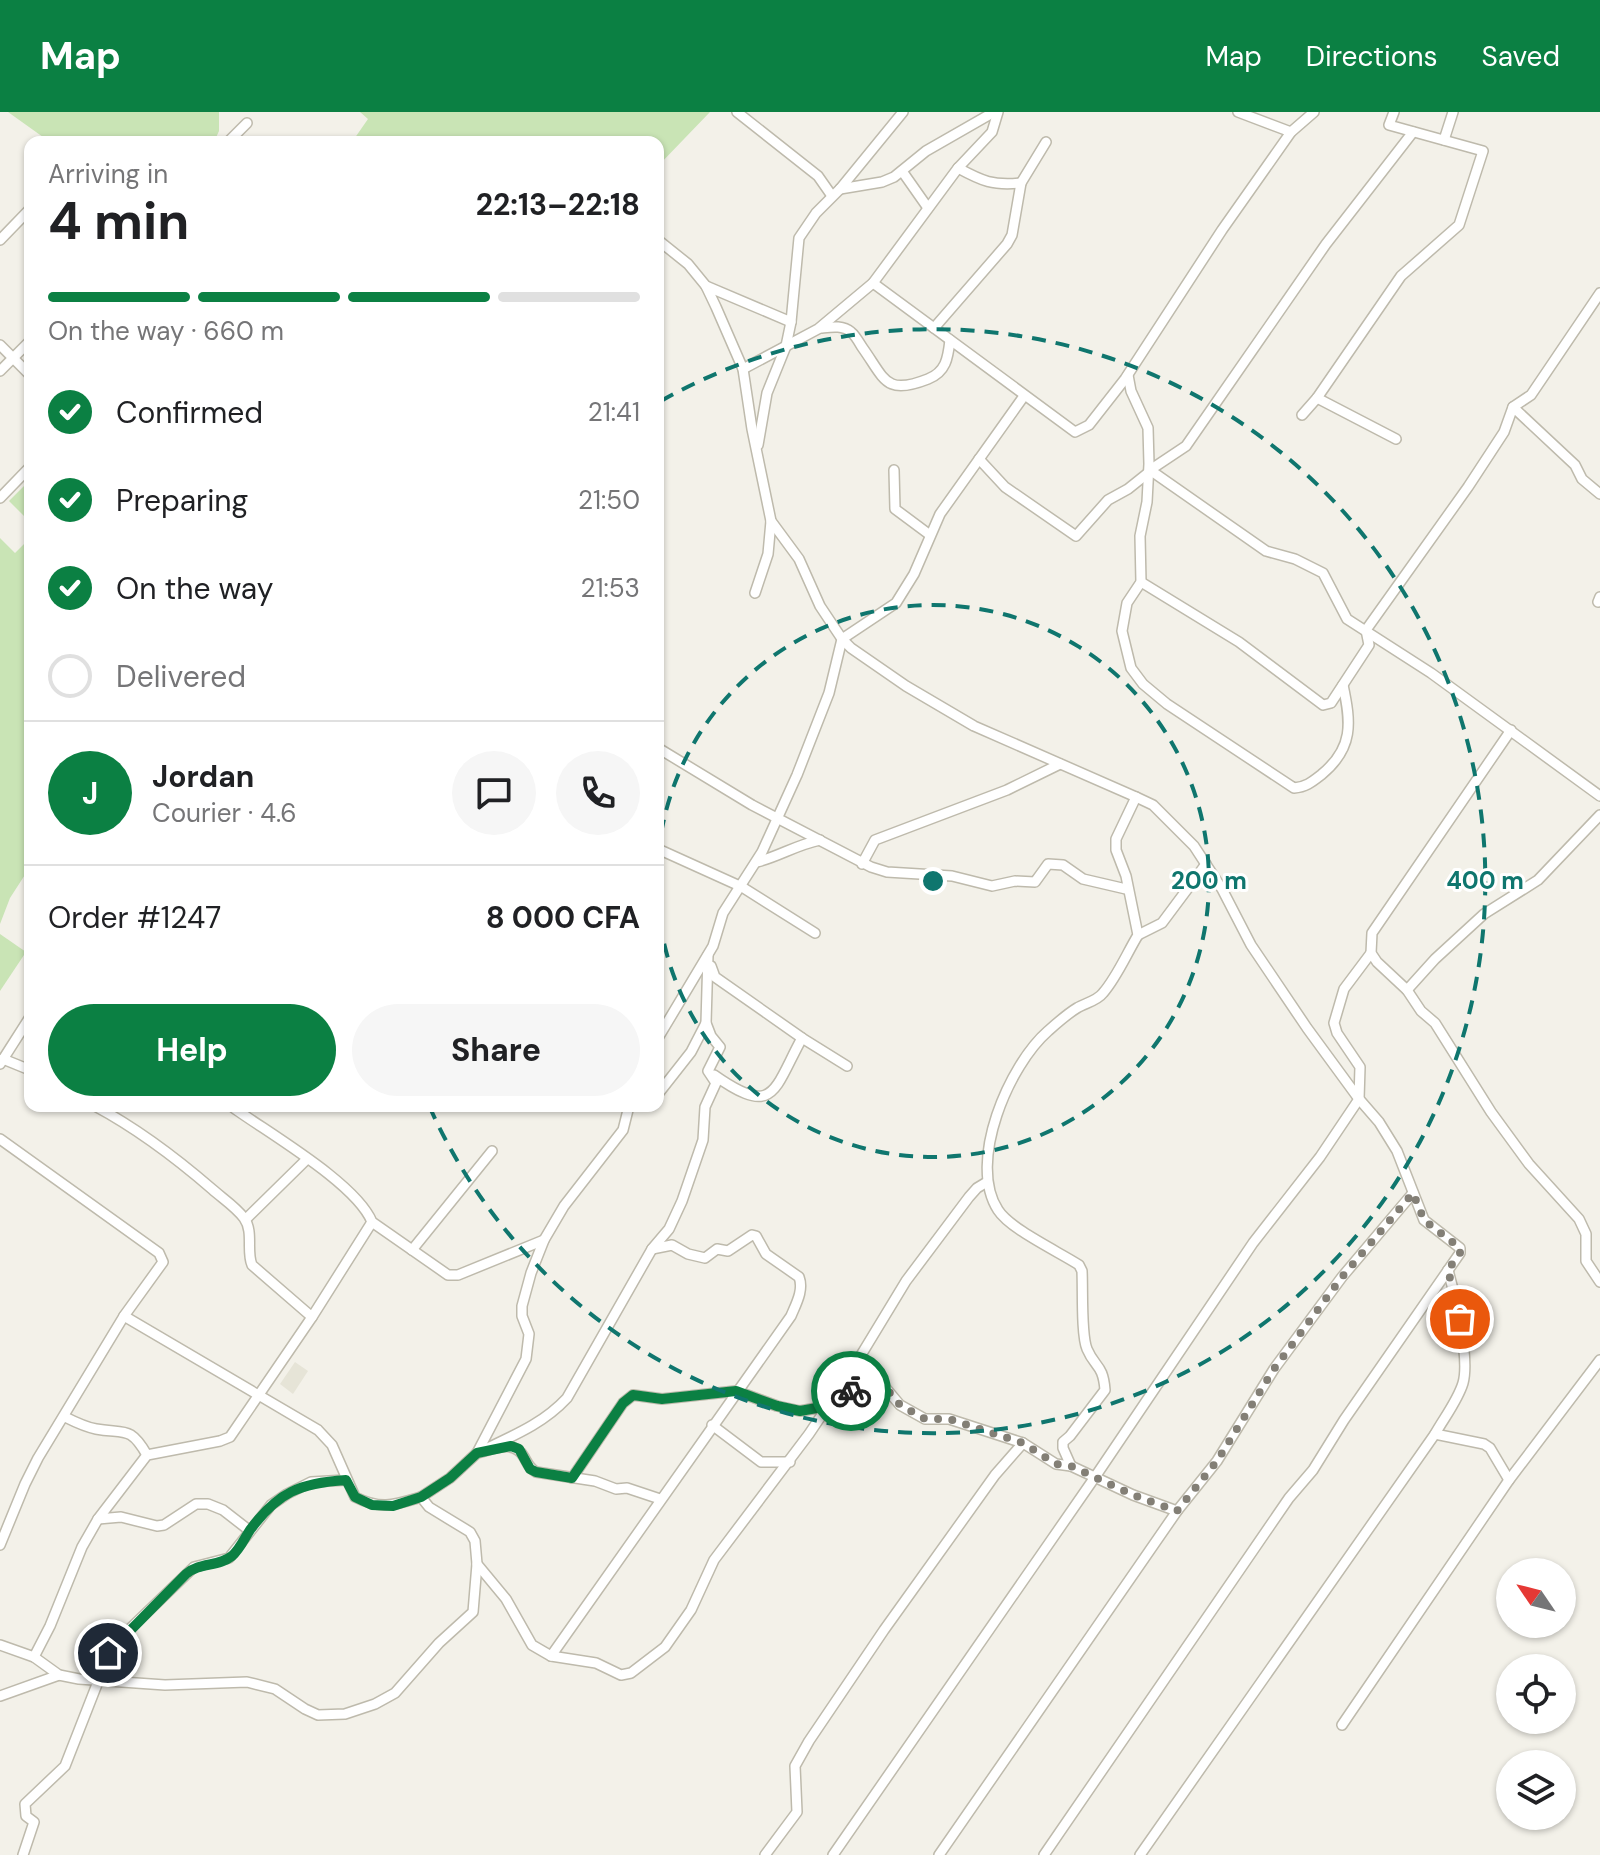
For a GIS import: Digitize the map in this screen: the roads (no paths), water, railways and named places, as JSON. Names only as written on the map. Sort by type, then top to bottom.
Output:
[{"type":"street","points":[[737,112],[836,193]]},
{"type":"street","points":[[757,452],[767,393],[786,346],[791,322],[799,238],[816,213],[903,112]]},
{"type":"street","points":[[836,193],[882,182],[902,171],[926,151],[996,112]]},
{"type":"street","points":[[743,369],[818,329],[873,283],[958,168],[992,132],[996,112]]},
{"type":"street","points":[[1238,112],[1291,132]]},
{"type":"street","points":[[873,283],[1075,432],[1089,425],[1128,375],[1222,230],[1291,132],[1314,112]]},
{"type":"street","points":[[1302,415],[1401,276],[1459,225],[1483,151],[1389,125],[1394,112]]},
{"type":"street","points":[[1444,140],[1453,112]]},
{"type":"street","points":[[234,136],[247,123]]},
{"type":"street","points":[[1413,132],[1326,244],[1186,446],[1150,470],[1266,551],[1295,559],[1323,573],[1347,619],[1511,730],[1600,796]]},
{"type":"street","points":[[934,328],[1007,244],[1012,235],[1021,183],[1046,142]]},
{"type":"street","points":[[958,168],[1000,185],[1021,183]]},
{"type":"street","points":[[902,171],[928,208]]},
{"type":"street","points":[[0,240],[24,215]]},
{"type":"street","points":[[664,245],[688,264],[706,286],[743,369],[771,521],[768,554],[755,593]]},
{"type":"street","points":[[706,286],[791,322]]},
{"type":"street","points":[[1141,582],[1239,642],[1323,705],[1331,703],[1369,645],[1366,630],[1468,487],[1504,432],[1513,407],[1531,395],[1600,293]]},
{"type":"street","points":[[818,329],[837,326],[851,331],[885,379],[895,387],[903,388],[937,376],[948,359],[950,340]]},
{"type":"street","points":[[0,345],[24,369]]},
{"type":"street","points":[[0,371],[24,347]]},
{"type":"street","points":[[1128,375],[1131,391],[1148,428],[1147,502],[1140,536],[1141,582],[1127,603],[1122,631],[1131,668],[1143,684],[1167,704],[1289,787],[1305,787],[1342,755],[1350,720],[1343,684]]},
{"type":"street","points":[[664,1028],[708,955],[723,913],[757,862],[797,775],[829,693],[842,639],[896,603],[914,574],[940,514],[1024,396]]},
{"type":"street","points":[[1317,398],[1396,439]]},
{"type":"street","points":[[1513,407],[1575,465],[1582,479],[1600,494]]},
{"type":"street","points":[[979,459],[1005,487],[1076,536],[1108,500],[1148,473]]},
{"type":"street","points":[[894,470],[895,509],[930,535]]},
{"type":"street","points":[[0,498],[24,473]]},
{"type":"street","points":[[771,521],[799,559],[820,606],[842,639],[906,686],[943,708],[998,737],[1153,805],[1177,826],[1206,864],[1251,945],[1359,1099],[1379,1122],[1397,1151],[1424,1220],[1460,1248],[1460,1253],[1313,1470],[1289,1498],[1044,1855]]},
{"type":"street","points":[[833,1855],[1253,1243],[1320,1157],[1359,1099],[1360,1067],[1337,1033],[1334,1023],[1344,989],[1371,953],[1372,933],[1511,730]]},
{"type":"street","points":[[664,752],[776,819],[862,864],[887,872],[952,876],[992,886],[1015,881],[1035,882],[1048,864],[1063,865],[1083,879],[1126,889]]},
{"type":"street","points":[[862,864],[875,840],[1007,790],[1060,764]]},
{"type":"street","points":[[1136,797],[1116,839],[1116,850],[1126,876],[1126,889],[1136,916],[1138,935]]},
{"type":"street","points":[[1407,990],[1484,914],[1538,880],[1600,815]]},
{"type":"street","points":[[757,862],[773,858],[800,844],[820,840]]},
{"type":"street","points":[[664,852],[742,887],[815,933]]},
{"type":"street","points":[[1071,1466],[1063,1442],[1105,1390],[1099,1364],[1087,1349],[1082,1271],[1079,1265],[998,1211],[987,1182],[986,1153],[1009,1087],[1028,1053],[1075,1009],[1103,995],[1138,935],[1162,923],[1206,864]]},
{"type":"street","points":[[1371,953],[1435,1023],[1479,1095],[1529,1164],[1579,1219],[1586,1234],[1586,1261],[1600,1282]]},
{"type":"street","points":[[708,955],[706,1023],[720,1047],[708,1071]]},
{"type":"street","points":[[708,955],[715,977],[847,1066]]},
{"type":"street","points":[[664,1086],[691,1052],[706,1023]]},
{"type":"street","points":[[24,1027],[2,1062],[24,1068]]},
{"type":"street","points":[[708,1071],[739,1093],[761,1098],[772,1093],[802,1038]]},
{"type":"street","points":[[124,1316],[160,1334],[318,1430],[332,1445],[355,1497],[372,1505],[393,1506],[421,1497],[450,1478],[477,1453],[551,1415],[567,1398],[652,1249],[669,1229],[682,1201],[703,1140],[705,1107],[716,1083],[708,1071]]},
{"type":"street","points":[[107,1112],[128,1123],[182,1163],[246,1219],[251,1243],[248,1256],[252,1265],[312,1317]]},
{"type":"street","points":[[239,1112],[355,1195],[367,1209],[372,1222],[452,1276],[544,1240]]},
{"type":"street","points":[[477,1453],[526,1359],[529,1334],[522,1316],[522,1306],[544,1240],[564,1206],[623,1130],[628,1112]]},
{"type":"street","points":[[0,1139],[163,1257],[163,1262],[124,1316],[25,1484],[0,1545]]},
{"type":"street","points":[[412,1250],[492,1151]]},
{"type":"street","points":[[246,1219],[306,1160]]},
{"type":"street","points":[[477,1564],[506,1599],[532,1645],[551,1656],[596,1663],[621,1675],[631,1673],[665,1647],[691,1610],[714,1560],[790,1462],[906,1281],[969,1197],[987,1182]]},
{"type":"street","points":[[939,1855],[1177,1511],[1217,1461],[1274,1369],[1342,1277],[1413,1193]]},
{"type":"street","points":[[34,1657],[82,1547],[98,1519],[147,1455],[230,1437],[372,1222]]},
{"type":"street","points":[[551,1656],[791,1316],[802,1283],[799,1277],[766,1254],[759,1238],[752,1235],[728,1251],[717,1249],[705,1258],[688,1254],[672,1245],[652,1249]]},
{"type":"street","points":[[1140,1855],[1435,1434],[1462,1386],[1460,1319],[1448,1270]]},
{"type":"street","points":[[1342,1725],[1509,1480],[1600,1360]]},
{"type":"street","points":[[572,1478],[627,1398],[633,1395],[662,1399],[736,1391],[800,1411],[830,1402],[865,1385],[884,1386],[900,1405],[925,1419],[949,1419],[1023,1443],[1056,1464],[1071,1466],[1147,1501],[1177,1511]]},
{"type":"street","points":[[65,1417],[98,1430],[127,1433],[136,1439],[147,1455]]},
{"type":"street","points":[[712,1425],[761,1462],[790,1462]]},
{"type":"street","points":[[1435,1434],[1484,1444],[1490,1448],[1509,1480]]},
{"type":"street","points":[[765,1855],[797,1812],[795,1766],[809,1741],[995,1475],[1023,1443]]},
{"type":"street","points":[[477,1453],[511,1446],[519,1449],[530,1469],[536,1472],[595,1481],[660,1499]]},
{"type":"street","points":[[23,1855],[34,1822],[26,1816],[25,1804],[65,1766],[112,1646],[194,1567],[229,1558],[240,1548],[271,1505],[311,1482],[346,1480]]},
{"type":"street","points":[[0,1645],[34,1657],[59,1675],[165,1685],[247,1682],[275,1689],[318,1715],[345,1714],[360,1709],[395,1693],[439,1643],[473,1612],[477,1564],[475,1541],[470,1532],[429,1507],[421,1497]]},
{"type":"street","points":[[98,1519],[121,1517],[157,1526],[196,1504],[208,1504],[223,1510],[250,1531]]},
{"type":"street","points":[[0,1696],[59,1675]]}]
